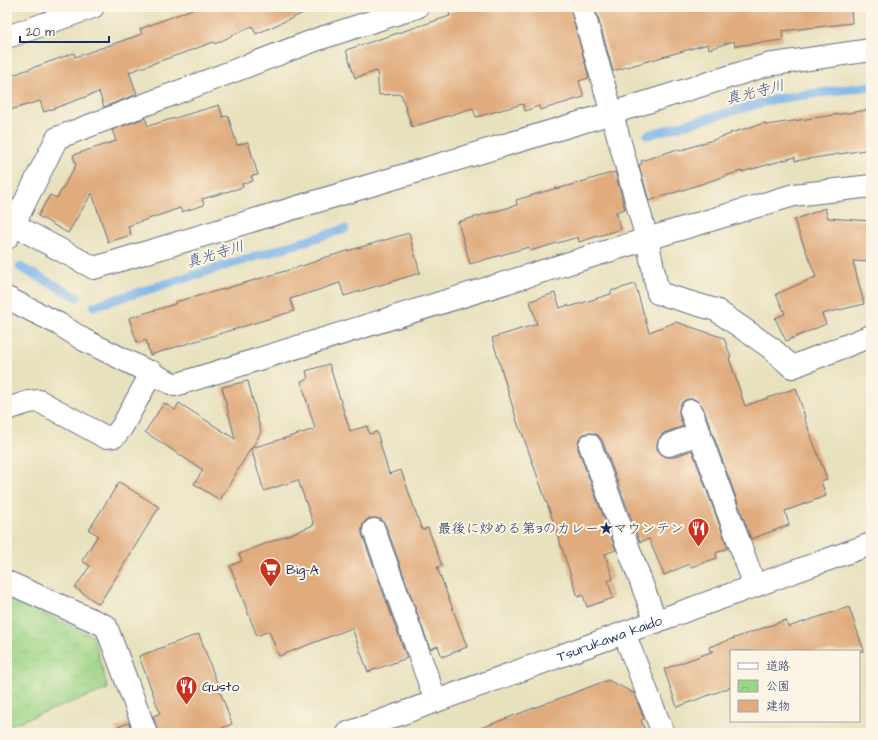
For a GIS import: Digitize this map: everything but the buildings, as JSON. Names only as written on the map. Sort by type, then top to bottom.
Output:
[{"type":"street","points":[[7,37],[93,7]]},
{"type":"street","points":[[417,7],[318,39],[58,138],[10,232],[94,268],[767,65],[871,50]]},
{"type":"street","points":[[582,7],[647,239],[658,293],[716,310],[771,348],[792,367],[871,336]]},
{"type":"street","points":[[7,298],[59,324],[84,340],[152,372],[175,385],[794,195],[871,186]]},
{"type":"street","points":[[7,409],[29,402],[38,401],[105,437],[115,436],[152,372]]},
{"type":"street","points":[[691,411],[755,586]]},
{"type":"street","points":[[669,445],[700,433]]},
{"type":"street","points":[[590,445],[656,622]]},
{"type":"street","points":[[374,530],[436,701]]},
{"type":"street","name":"Tsurukawa kaido","points":[[348,733],[871,544]]},
{"type":"street","points":[[7,582],[106,626],[146,733]]},
{"type":"street","points":[[624,633],[663,733]]},
{"type":"green space","points":[[7,597],[93,636],[108,689],[7,726]]},
{"type":"waterway","name":"真光寺川","points":[[648,135],[775,99],[871,86]]},
{"type":"waterway","name":"真光寺川","points":[[94,306],[345,229]]},
{"type":"waterway","name":"真光寺川","points":[[20,267],[77,297]]},
{"type":"place","name":"最後に炒める第3のカレー★マウンテン","points":[[699,548]]},
{"type":"place","name":"Big-A","points":[[270,588]]},
{"type":"place","name":"Gusto","points":[[187,706]]}]
